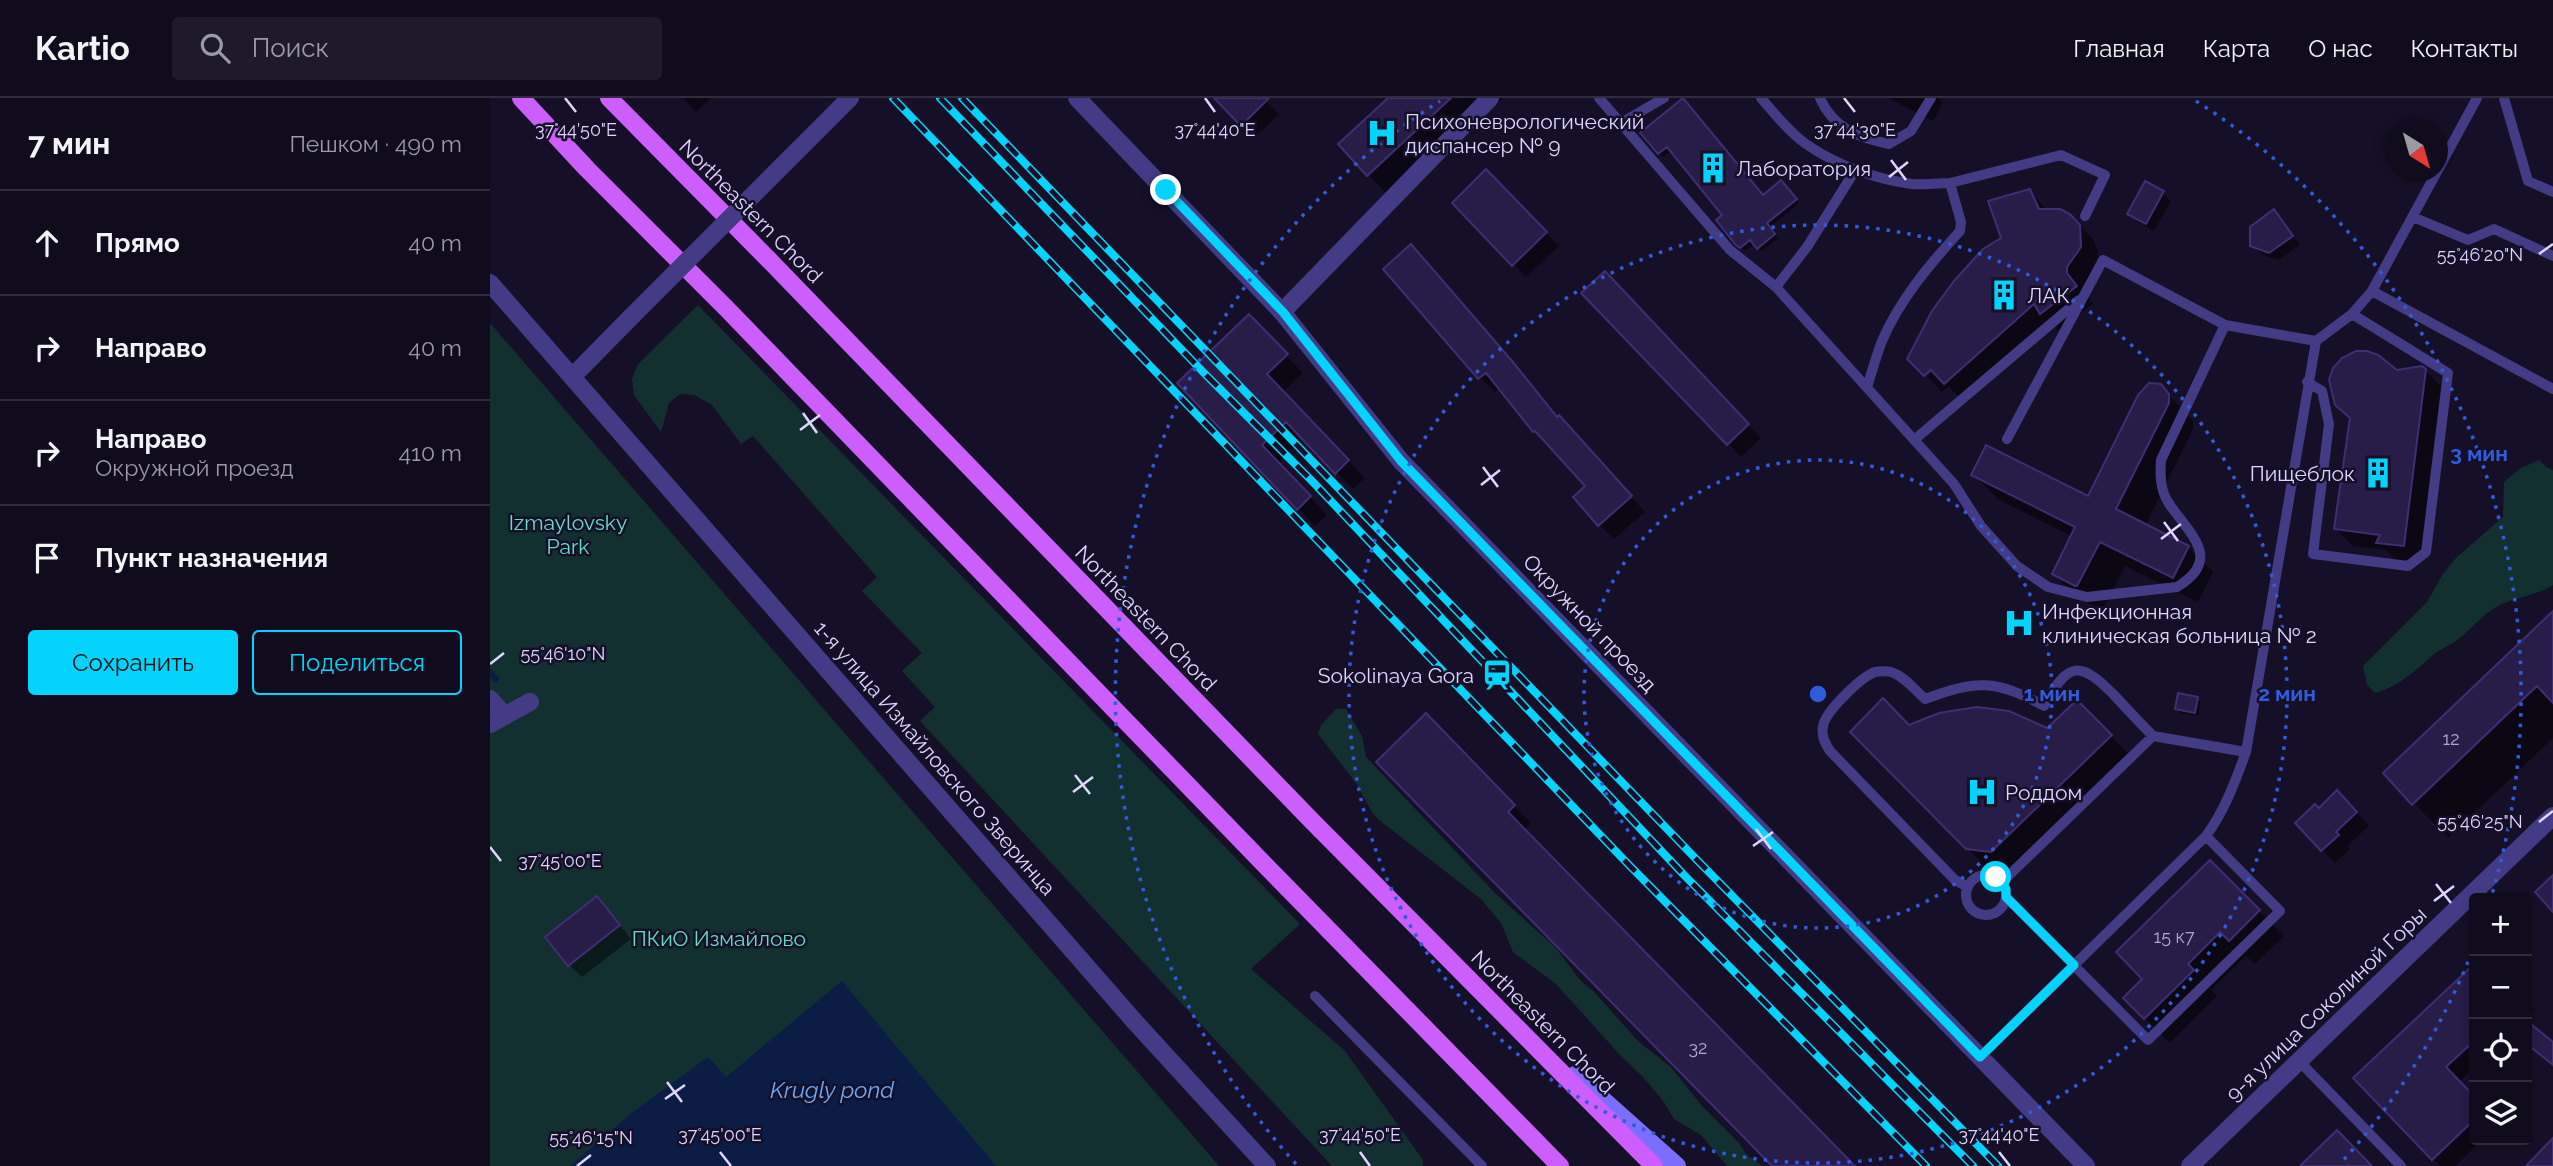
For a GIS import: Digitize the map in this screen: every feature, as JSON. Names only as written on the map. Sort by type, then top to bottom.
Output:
[{"type":"main road","points":[[522,98],[587,169],[736,318],[1265,866],[1560,1166]]},
{"type":"main road","name":"Northeastern Chord","points":[[609,98],[1311,820],[1654,1166]]},
{"type":"main road","points":[[1482,993],[1676,1166]]},
{"type":"street","points":[[572,377],[850,98]]},
{"type":"street","name":"Окружной проезд","points":[[1077,98],[1283,312],[1401,461],[2086,1166]]},
{"type":"street","points":[[1283,312],[1490,98]]},
{"type":"street","name":"1-я улица Измайловского Зверинца","points":[[490,283],[1135,1022],[1267,1166]]},
{"type":"street","points":[[490,699],[497,720],[530,702]]},
{"type":"street","name":"9-я улица Соколиной Горы","points":[[2190,1166],[2553,816]]},
{"type":"lane","points":[[1599,98],[1730,250],[1776,287],[1954,484],[1981,526],[2017,566],[2048,587],[2087,597],[2177,587],[2188,580],[2198,566],[2200,552],[2195,535],[2167,501],[2159,479],[2161,460],[2225,325]]},
{"type":"lane","points":[[1621,123],[1664,98]]},
{"type":"lane","points":[[1761,98],[1805,143],[1835,161],[1913,184],[1950,183],[2061,155],[2105,175],[2085,216]]},
{"type":"lane","points":[[1820,98],[1841,126],[1861,138],[1889,144],[1911,131],[1931,98]]},
{"type":"lane","points":[[1980,1057],[2206,836],[2231,793],[2246,752],[2316,341],[2352,314],[2372,291],[2477,98]]},
{"type":"lane","points":[[2504,98],[2528,181],[2553,192]]},
{"type":"lane","points":[[1776,287],[1807,247],[1856,169]]},
{"type":"lane","points":[[1867,387],[1882,341],[1899,309],[1922,273],[1960,231],[1961,222],[1950,183]]},
{"type":"lane","points":[[2413,218],[2468,240],[2494,229],[2553,256]]},
{"type":"lane","points":[[2007,439],[2103,260],[2225,325],[2316,341]]},
{"type":"lane","points":[[2372,291],[2553,389]]},
{"type":"lane","points":[[1914,440],[2084,296]]},
{"type":"lane","points":[[2307,382],[2322,391],[2329,425],[2313,554],[2408,566],[2426,552],[2448,373],[2352,314]]},
{"type":"lane","points":[[1968,887],[1955,880],[1830,751],[1823,740],[1822,728],[1826,716],[1862,680],[1875,672],[1890,672],[1902,678],[1925,699],[1952,689],[1984,684],[2016,690],[2044,706],[2055,684],[2068,673],[2080,670],[2096,677],[2153,736],[2246,752]]},
{"type":"lane","points":[[2002,882],[2153,736]]},
{"type":"lane","points":[[2006,897],[1999,910],[1984,914],[1971,907],[1967,900],[1968,887],[1974,879],[1981,876],[1988,875],[2002,882],[2006,897],[2148,1040],[2280,911],[2206,836]]},
{"type":"lane","points":[[1315,996],[1475,1164]]},
{"type":"lane","points":[[2299,1061],[2401,1166]]},
{"type":"green space","points":[[698,305],[1300,924],[1251,969],[1345,1051],[1423,1160],[1423,1166],[1332,1166],[920,721],[935,707],[902,671],[922,653],[862,591],[877,577],[753,436],[741,444],[712,405],[694,395],[680,394],[669,403],[661,432],[634,395],[632,379],[638,364]]},
{"type":"green space","name":"ПКиО Измайлово","points":[[490,323],[1219,1166],[490,1166]]},
{"type":"green space","points":[[2539,460],[2553,470],[2553,585],[2493,609],[2454,643],[2436,653],[2406,678],[2375,693],[2367,685],[2363,666],[2427,602],[2456,558],[2503,517],[2504,482],[2521,468]]},
{"type":"green space","points":[[1336,709],[1346,709],[1362,736],[1366,757],[1496,894],[1555,947],[1580,980],[1639,1042],[1671,1067],[1745,1153],[1762,1166],[1727,1166],[1701,1135],[1674,1119],[1643,1077],[1556,984],[1513,952],[1501,923],[1481,899],[1379,820],[1356,783],[1318,734],[1321,725]]},
{"type":"water","name":"Krugly pond","points":[[842,981],[996,1166],[570,1166],[633,1112],[708,1057],[726,1077]]},
{"type":"building","points":[[1214,98],[1269,98],[1241,126]]},
{"type":"building","name":"Психоневрологический диспансер № 9","points":[[1388,98],[1451,98],[1367,176],[1338,144]]},
{"type":"building","name":"Лаборатория","points":[[1683,98],[1763,195],[1781,180],[1797,199],[1767,223],[1775,234],[1757,249],[1750,240],[1740,248],[1735,244],[1716,220],[1722,215],[1667,147],[1658,154],[1640,133]]},
{"type":"building","points":[[1486,169],[1547,232],[1512,266],[1452,203]]},
{"type":"building","points":[[2145,181],[2164,191],[2146,224],[2127,214]]},
{"type":"building","name":"ЛАК","points":[[2030,189],[2039,209],[2060,209],[2070,214],[2080,225],[2081,247],[2067,267],[2067,273],[2077,286],[2040,314],[2034,304],[1944,384],[1931,370],[1924,376],[1907,359],[1932,311],[1983,249],[2001,238],[1988,201]]},
{"type":"building","points":[[2274,209],[2293,236],[2269,253],[2250,246],[2250,227]]},
{"type":"building","points":[[1411,244],[1557,417],[1559,415],[1632,496],[1598,526],[1573,497],[1585,486],[1535,431],[1533,432],[1486,373],[1478,379],[1383,269]]},
{"type":"building","points":[[1605,271],[1749,424],[1727,445],[1581,293]]},
{"type":"building","points":[[1249,314],[1288,354],[1267,374],[1349,460],[1335,474],[1286,422],[1262,445],[1311,496],[1297,510],[1177,383]]},
{"type":"building","name":"Пищеблок","points":[[2356,351],[2378,355],[2397,370],[2422,366],[2426,369],[2404,546],[2376,543],[2380,535],[2334,529],[2350,418],[2335,405],[2329,380],[2333,368],[2342,358]]},
{"type":"building","points":[[2149,383],[2161,384],[2169,394],[2169,403],[2116,509],[2189,546],[2173,578],[2100,542],[2075,586],[2052,574],[2075,527],[1971,475],[1986,445],[2088,496],[2138,395]]},
{"type":"building","points":[[2553,611],[2553,703],[2537,686],[2412,805],[2383,773]]},
{"type":"building","points":[[2178,693],[2198,697],[2195,713],[2175,709]]},
{"type":"building","name":"Роддом","points":[[1883,698],[1909,725],[1939,713],[1977,707],[2009,711],[2047,728],[2077,700],[2112,735],[1991,852],[1966,849],[1850,732]]},
{"type":"building","points":[[1426,713],[1515,805],[1508,812],[1855,1166],[1772,1166],[1376,762]]},
{"type":"building","points":[[2337,790],[2357,812],[2336,832],[2339,835],[2321,851],[2295,823],[2315,804],[2319,808]]},
{"type":"building","points":[[2210,860],[2260,910],[2229,941],[2220,932],[2188,964],[2194,970],[2144,1019],[2123,998],[2142,979],[2116,952]]},
{"type":"building","points":[[2553,875],[2553,912],[2535,892]]},
{"type":"building","points":[[597,896],[620,925],[568,966],[545,937]]},
{"type":"building","points":[[2469,969],[2469,1046],[2446,1067],[2469,1091],[2469,1125],[2432,1160],[2353,1078]]},
{"type":"building","points":[[2532,1025],[2553,1042],[2553,1065],[2532,1048]]},
{"type":"building","points":[[2337,1130],[2372,1166],[2300,1166]]},
{"type":"building","points":[[2553,1138],[2553,1166],[2526,1166]]},
{"type":"waterway","points":[[490,672],[496,679]]},
{"type":"railway","points":[[893,98],[1627,863],[1926,1166]]},
{"type":"railway","points":[[940,98],[1205,374],[1312,481],[1684,875],[1973,1166]]},
{"type":"railway","points":[[962,98],[1697,860],[1998,1166]]},
{"type":"place","name":"Психоневрологический диспансер № 9","points":[[1382,133]]},
{"type":"place","name":"Лаборатория","points":[[1713,168]]},
{"type":"place","name":"ЛАК","points":[[2004,295]]},
{"type":"place","name":"Пищеблок","points":[[2378,473]]},
{"type":"place","name":"Инфекционная клиническая больница № 2","points":[[2019,623]]},
{"type":"place","name":"Sokolinaya Gora","points":[[1497,675]]},
{"type":"place","name":"Роддом","points":[[1982,792]]},
{"type":"route","points":[[1166,190],[1283,312],[1401,461],[1980,1057],[2074,965],[2006,897],[2006,889],[1996,877]]},
{"type":"park label","name":"Izmaylovsky Park","points":[[568,534]]}]
